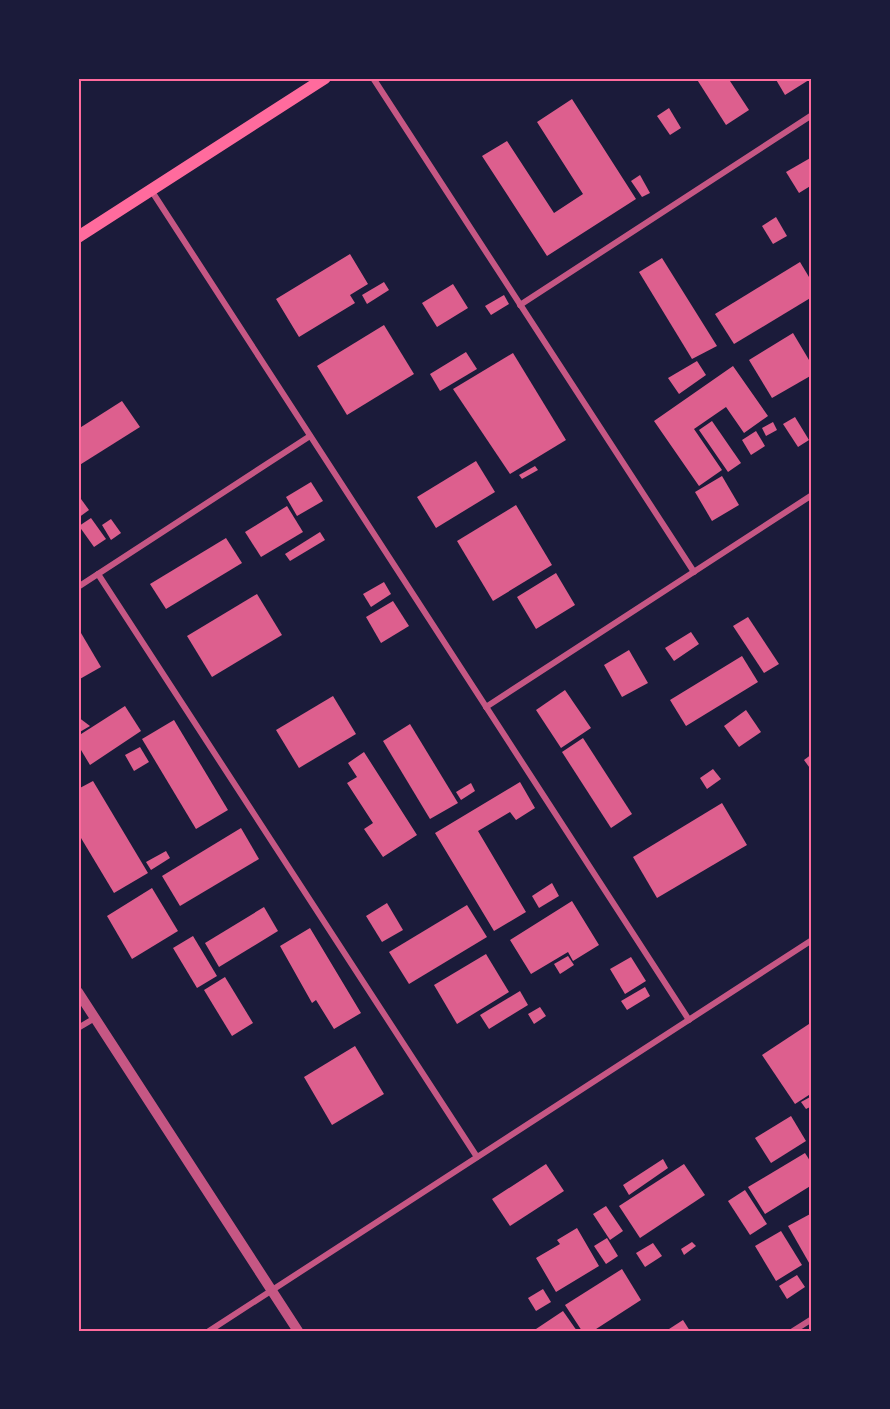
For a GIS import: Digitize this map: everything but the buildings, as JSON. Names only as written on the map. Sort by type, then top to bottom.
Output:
[{"type":"main road","points":[[78,237],[325,78]]},
{"type":"street","points":[[373,78],[694,572]]},
{"type":"street","points":[[520,305],[812,116]]},
{"type":"street","points":[[151,190],[689,1020]]},
{"type":"street","points":[[78,587],[310,436]]},
{"type":"street","points":[[486,707],[812,495]]},
{"type":"street","points":[[98,574],[477,1157]]},
{"type":"street","points":[[209,1331],[812,940]]},
{"type":"street","points":[[78,992],[298,1331]]},
{"type":"street","points":[[78,1028],[95,1018]]},
{"type":"street","points":[[793,1331],[812,1319]]}]
